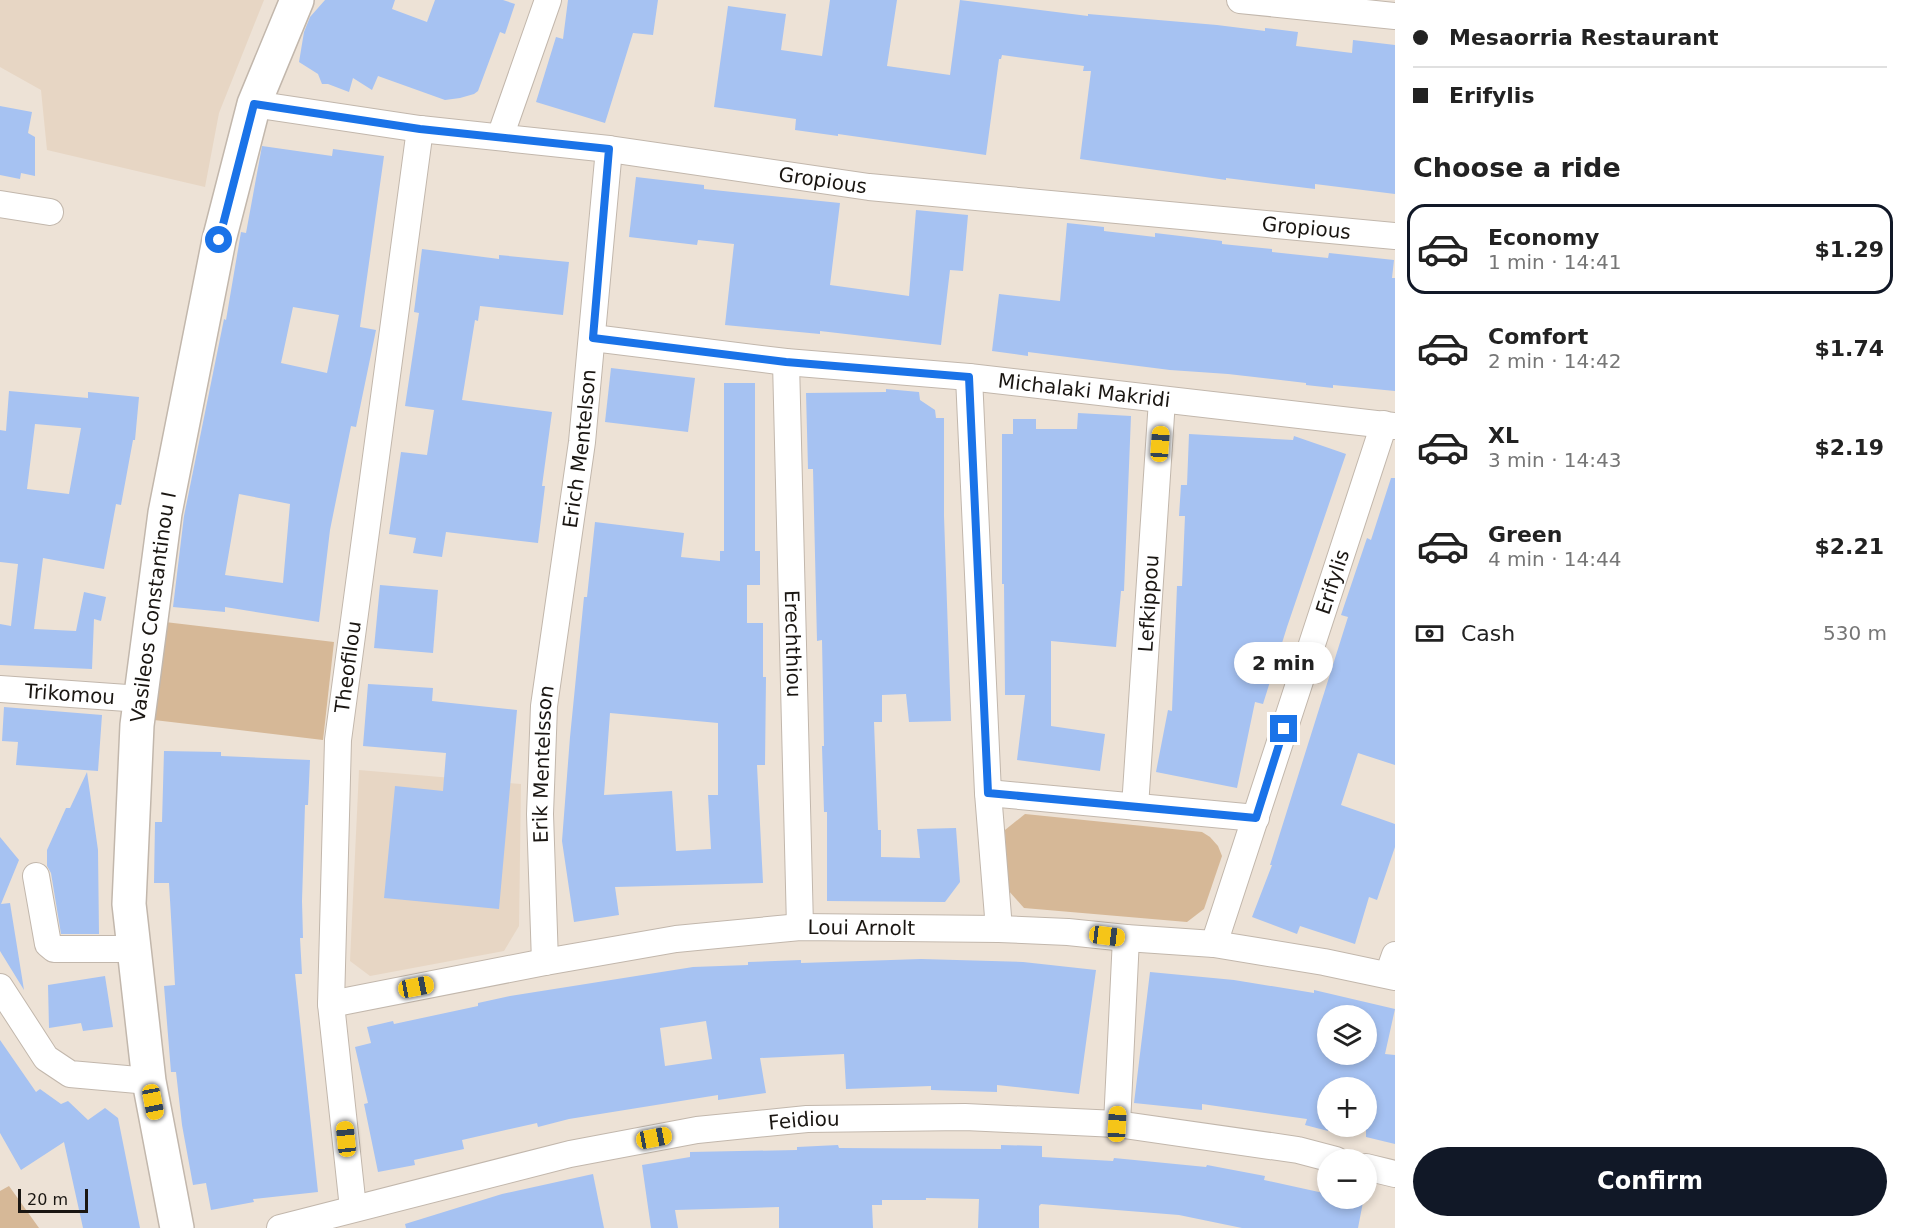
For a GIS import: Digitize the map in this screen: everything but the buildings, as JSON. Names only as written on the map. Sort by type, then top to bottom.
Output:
[{"type":"main road","name":"Vasileos Constantinou I","points":[[177,1228],[149,1081],[129,904],[136,726],[165,513],[219,240],[254,104],[297,0]]},
{"type":"street","points":[[500,136],[548,0]]},
{"type":"street","points":[[1240,0],[1395,16]]},
{"type":"street","name":"Gropious","points":[[254,104],[420,129],[609,149],[869,187],[1395,236]]},
{"type":"street","name":"Theofilou","points":[[353,1208],[331,1004],[338,740],[420,129]]},
{"type":"street","name":"Erich Mentelson","points":[[564,568],[582,442],[609,149]]},
{"type":"street","points":[[0,204],[50,212]]},
{"type":"street","name":"Michalaki Makridi","points":[[593,338],[786,362],[969,377],[1390,425]]},
{"type":"street","name":"Erechthiou","points":[[786,362],[800,927]]},
{"type":"street","points":[[969,377],[988,793],[999,929]]},
{"type":"street","name":"Lefkippou","points":[[1136,807],[1162,400]]},
{"type":"street","name":"Erifylis","points":[[1214,944],[1390,425]]},
{"type":"street","name":"Erik Mentelsson","points":[[545,962],[540,814],[544,706],[564,568]]},
{"type":"street","name":"Trikomou","points":[[0,689],[141,699]]},
{"type":"street","points":[[988,793],[1256,818]]},
{"type":"street","points":[[36,876],[48,944],[54,949],[134,949]]},
{"type":"street","name":"Loui Arnolt","points":[[331,1004],[676,939],[800,927],[1068,932],[1214,944],[1324,962],[1393,969]]},
{"type":"street","points":[[1117,1124],[1126,938]]},
{"type":"street","points":[[0,987],[46,1058],[70,1074],[149,1081]]},
{"type":"street","name":"Feidiou","points":[[280,1228],[570,1154],[697,1130],[807,1119],[965,1117],[1117,1124],[1298,1150],[1317,1155]]},
{"type":"street","points":[[1377,1170],[1395,1174]]},
{"type":"shaded area","points":[[0,0],[264,0],[219,113],[205,187],[47,150],[41,90],[0,67]]},
{"type":"shaded area","points":[[165,622],[334,642],[323,740],[154,720]]},
{"type":"shaded area","points":[[359,770],[521,784],[519,926],[504,951],[370,976],[350,961]]},
{"type":"shaded area","points":[[1025,814],[1202,832],[1218,846],[1222,856],[1204,909],[1187,922],[1024,908],[1007,889],[1005,830]]},
{"type":"shaded area","points":[[9,1186],[39,1228],[0,1228],[0,1191]]},
{"type":"route","points":[[219,240],[254,104],[420,129],[609,149],[593,338],[786,362],[969,377],[988,793],[1256,818],[1284,729]]}]
